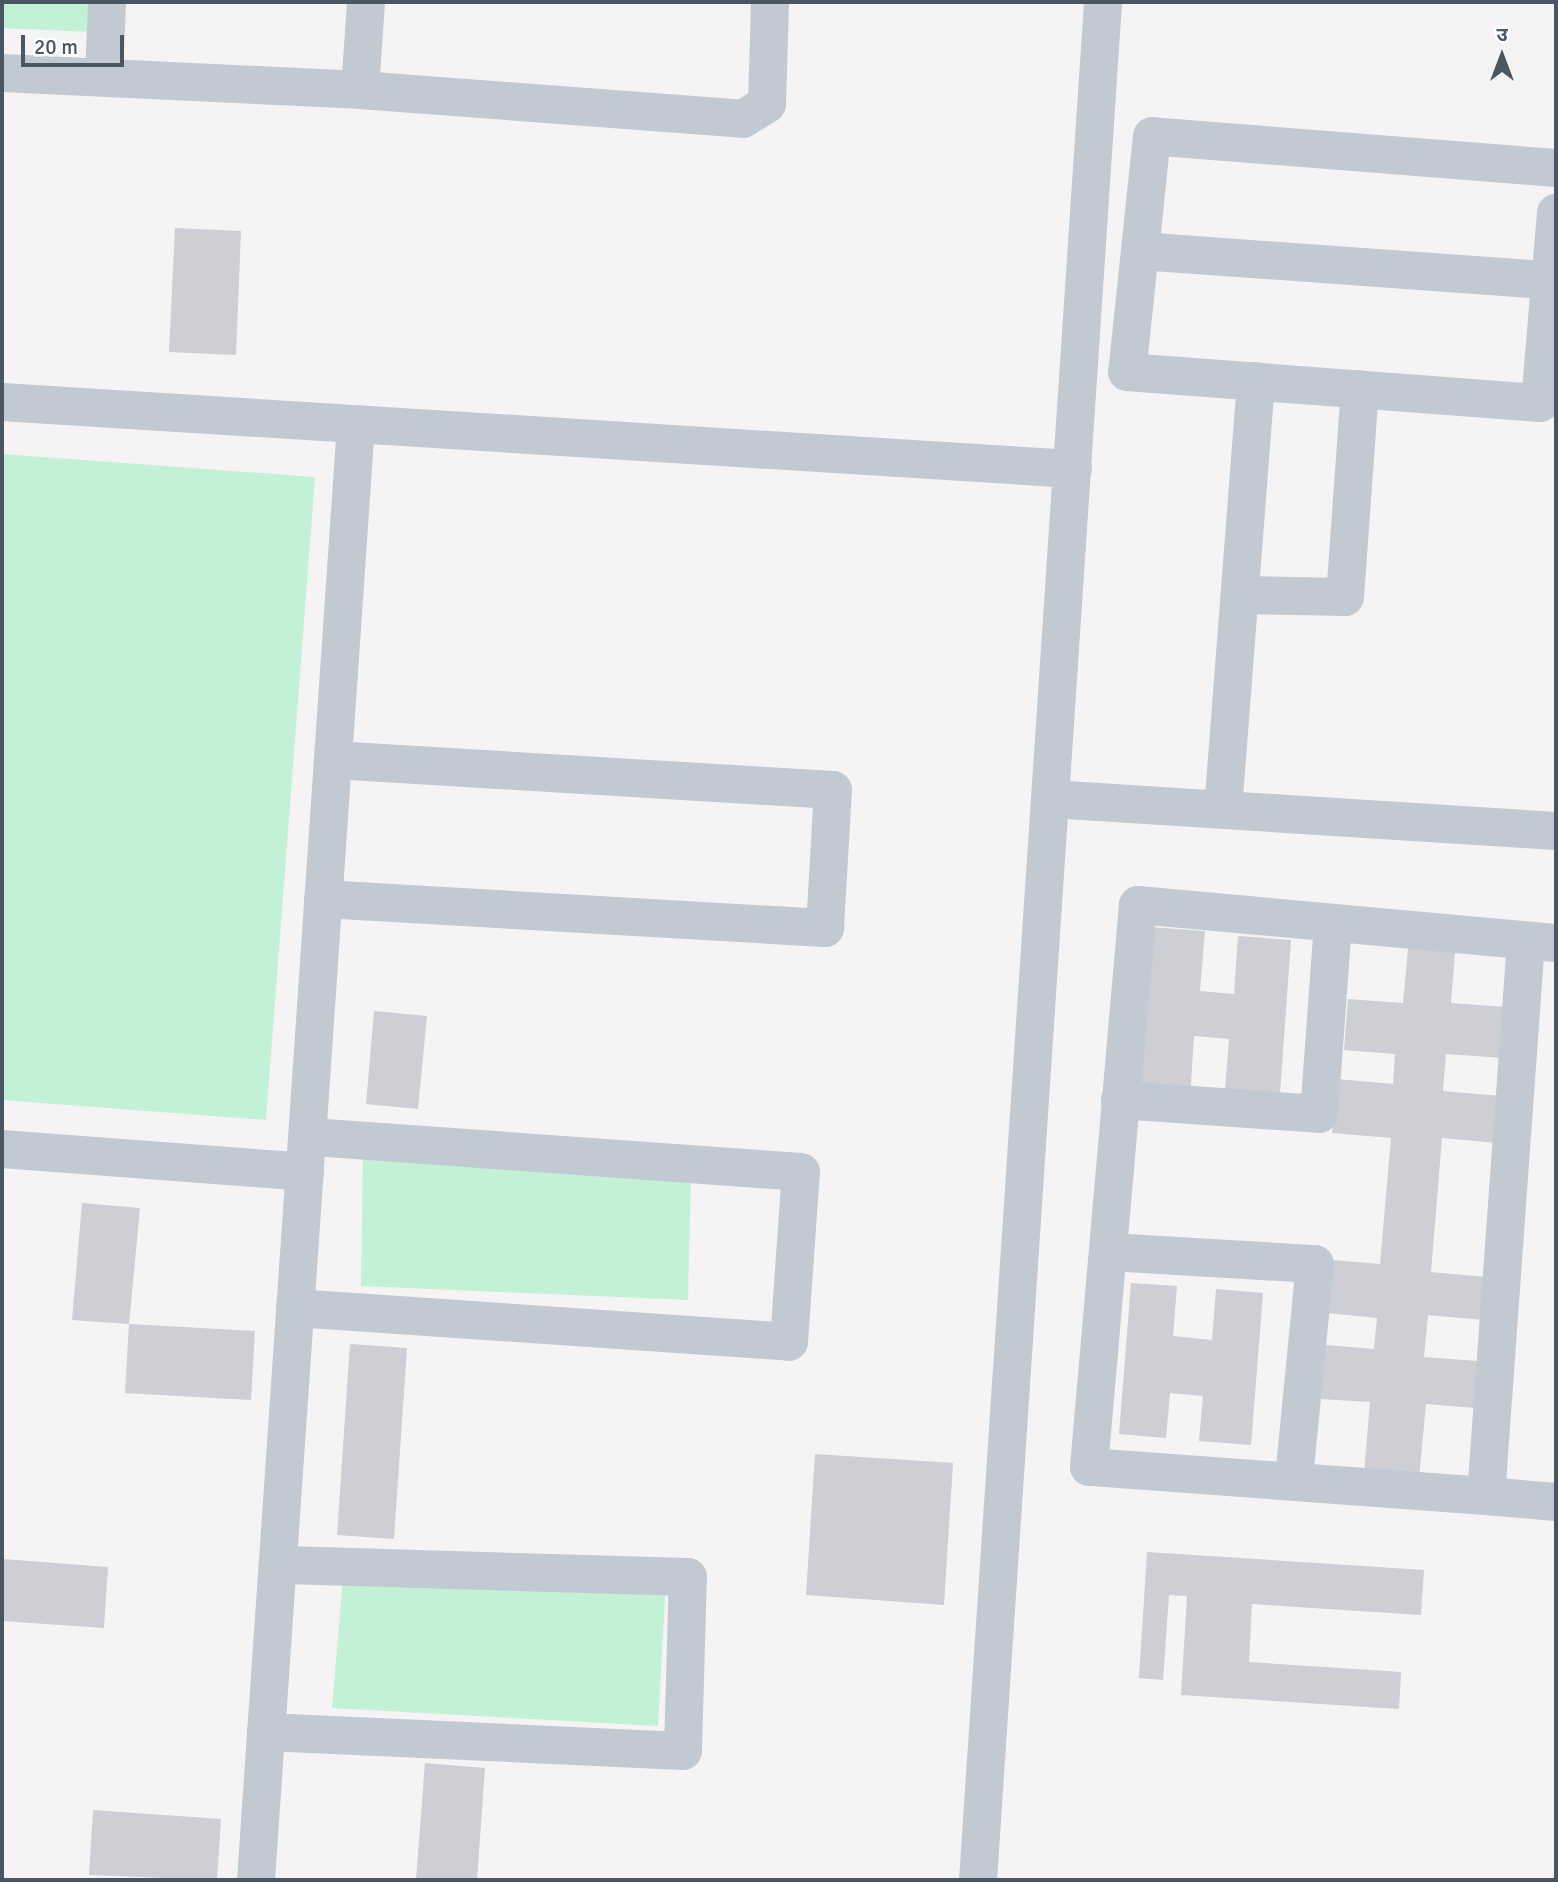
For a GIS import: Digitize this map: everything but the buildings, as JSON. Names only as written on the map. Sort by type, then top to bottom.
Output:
[{"type":"street","points":[[104,77],[107,2]]},
{"type":"street","points":[[360,90],[366,2]]},
{"type":"street","points":[[2,73],[360,90],[743,119],[767,104],[770,2]]},
{"type":"street","points":[[978,1880],[1103,2]]},
{"type":"street","points":[[1556,168],[1152,136],[1127,372],[1540,403],[1553,281],[1556,213]]},
{"type":"street","points":[[1140,251],[1553,281]]},
{"type":"street","points":[[1223,810],[1256,382]]},
{"type":"street","points":[[1240,595],[1345,597],[1360,390]]},
{"type":"street","points":[[2,402],[1073,469]]},
{"type":"street","points":[[256,1880],[356,424]]},
{"type":"street","points":[[323,898],[825,928],[833,790],[333,760]]},
{"type":"street","points":[[1051,799],[1556,831]]},
{"type":"street","points":[[1486,1496],[1541,942],[1138,905],[1090,1468],[1294,1478],[1486,1496],[1556,1502]]},
{"type":"street","points":[[1120,1100],[1319,1114],[1334,924]]},
{"type":"street","points":[[2,1149],[306,1154],[801,1172],[789,1342],[295,1308]]},
{"type":"street","points":[[1110,1252],[1315,1264],[1294,1478]]},
{"type":"street","points":[[266,1732],[683,1751],[688,1577],[278,1565]]},
{"type":"green space","points":[[2,2],[116,2],[114,33],[2,28]]},
{"type":"green space","points":[[2,454],[315,477],[266,1120],[2,1100]]},
{"type":"green space","points":[[363,1152],[691,1173],[688,1300],[361,1286]]},
{"type":"green space","points":[[344,1567],[666,1580],[658,1726],[332,1708]]}]
